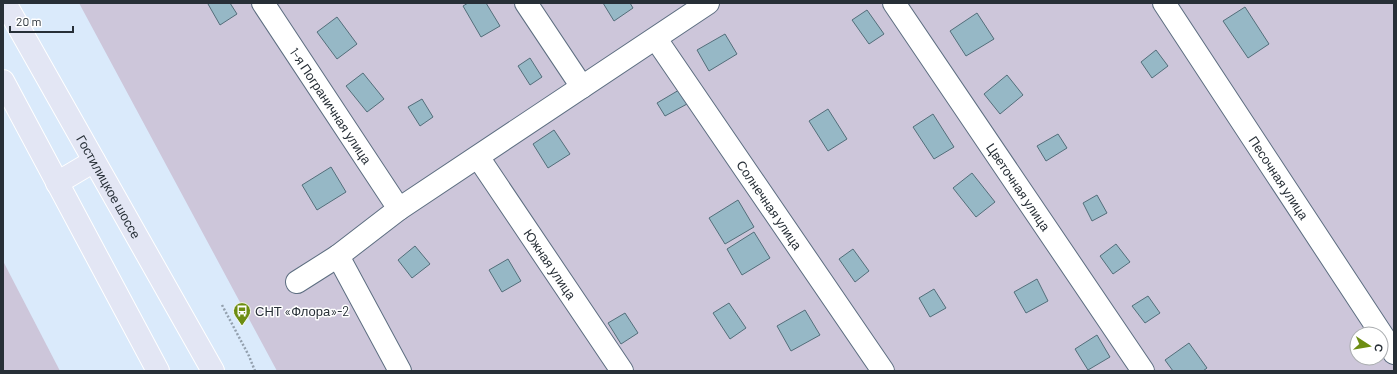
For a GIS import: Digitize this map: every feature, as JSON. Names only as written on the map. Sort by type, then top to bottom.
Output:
[{"type":"main road","name":"Гостилицкое шоссе","points":[[5,3],[213,371]]},
{"type":"main road","points":[[3,81],[158,371]]},
{"type":"main road","points":[[57,182],[94,161]]},
{"type":"lane","name":"1-я Пограничная улица","points":[[263,3],[399,208]]},
{"type":"lane","points":[[526,3],[582,87]]},
{"type":"lane","points":[[297,282],[338,256],[399,208],[656,39],[708,3]]},
{"type":"lane","name":"Цветочная улица","points":[[894,3],[1143,371]]},
{"type":"lane","name":"Песочная улица","points":[[1164,3],[1394,353]]},
{"type":"lane","name":"Солнечная улица","points":[[656,39],[883,371]]},
{"type":"lane","name":"Южная улица","points":[[478,157],[622,371]]},
{"type":"lane","points":[[338,256],[400,371]]},
{"type":"path","points":[[222,305],[249,356],[255,371]]},
{"type":"shaded area","points":[[79,3],[1394,3],[1394,371],[277,371]]},
{"type":"shaded area","points":[[3,261],[60,371],[3,371]]},
{"type":"building","points":[[230,3],[237,14],[220,25],[208,4]]},
{"type":"building","points":[[468,3],[486,3],[500,26],[481,37],[463,6]]},
{"type":"building","points":[[603,3],[630,3],[633,8],[614,21]]},
{"type":"building","points":[[1245,7],[1269,44],[1248,58],[1223,21]]},
{"type":"building","points":[[867,10],[884,34],[869,44],[852,20]]},
{"type":"building","points":[[977,13],[994,39],[966,56],[950,31]]},
{"type":"building","points":[[337,17],[357,44],[337,59],[317,32]]},
{"type":"building","points":[[725,34],[737,54],[709,71],[697,50]]},
{"type":"building","points":[[1156,50],[1168,66],[1152,78],[1141,62]]},
{"type":"building","points":[[530,58],[542,77],[530,85],[518,66]]},
{"type":"building","points":[[363,73],[384,99],[367,112],[346,86]]},
{"type":"building","points":[[1007,75],[1023,95],[1000,114],[984,94]]},
{"type":"building","points":[[679,90],[687,104],[665,116],[657,103]]},
{"type":"building","points":[[422,99],[433,117],[420,126],[408,107]]},
{"type":"building","points":[[828,109],[847,139],[828,151],[809,121]]},
{"type":"building","points":[[933,114],[954,147],[934,159],[913,127]]},
{"type":"building","points":[[554,130],[570,154],[548,168],[533,144]]},
{"type":"building","points":[[1058,134],[1067,148],[1046,161],[1037,146]]},
{"type":"building","points":[[331,167],[346,192],[317,210],[302,185]]},
{"type":"building","points":[[972,173],[995,202],[976,217],[953,188]]},
{"type":"building","points":[[1097,195],[1107,213],[1092,221],[1083,203]]},
{"type":"building","points":[[738,200],[754,227],[725,244],[709,218]]},
{"type":"building","points":[[754,232],[770,258],[742,275],[727,249]]},
{"type":"building","points":[[1116,244],[1130,262],[1113,274],[1100,256]]},
{"type":"building","points":[[415,246],[430,264],[412,278],[398,260]]},
{"type":"building","points":[[853,249],[869,271],[855,282],[839,259]]},
{"type":"building","points":[[508,259],[521,281],[502,292],[489,270]]},
{"type":"building","points":[[1037,279],[1048,301],[1026,313],[1014,292]]},
{"type":"building","points":[[934,289],[946,308],[930,317],[919,298]]},
{"type":"building","points":[[1148,296],[1160,313],[1145,323],[1132,306]]},
{"type":"building","points":[[729,303],[746,328],[730,339],[713,313]]},
{"type":"building","points":[[805,310],[820,335],[791,351],[777,326]]},
{"type":"building","points":[[625,313],[638,333],[621,344],[608,323]]},
{"type":"building","points":[[1097,335],[1110,357],[1088,370],[1075,349]]},
{"type":"building","points":[[1189,343],[1207,368],[1203,371],[1173,371],[1165,360]]},
{"type":"place","name":"СНТ «Флора»-2","points":[[242,326]]}]
